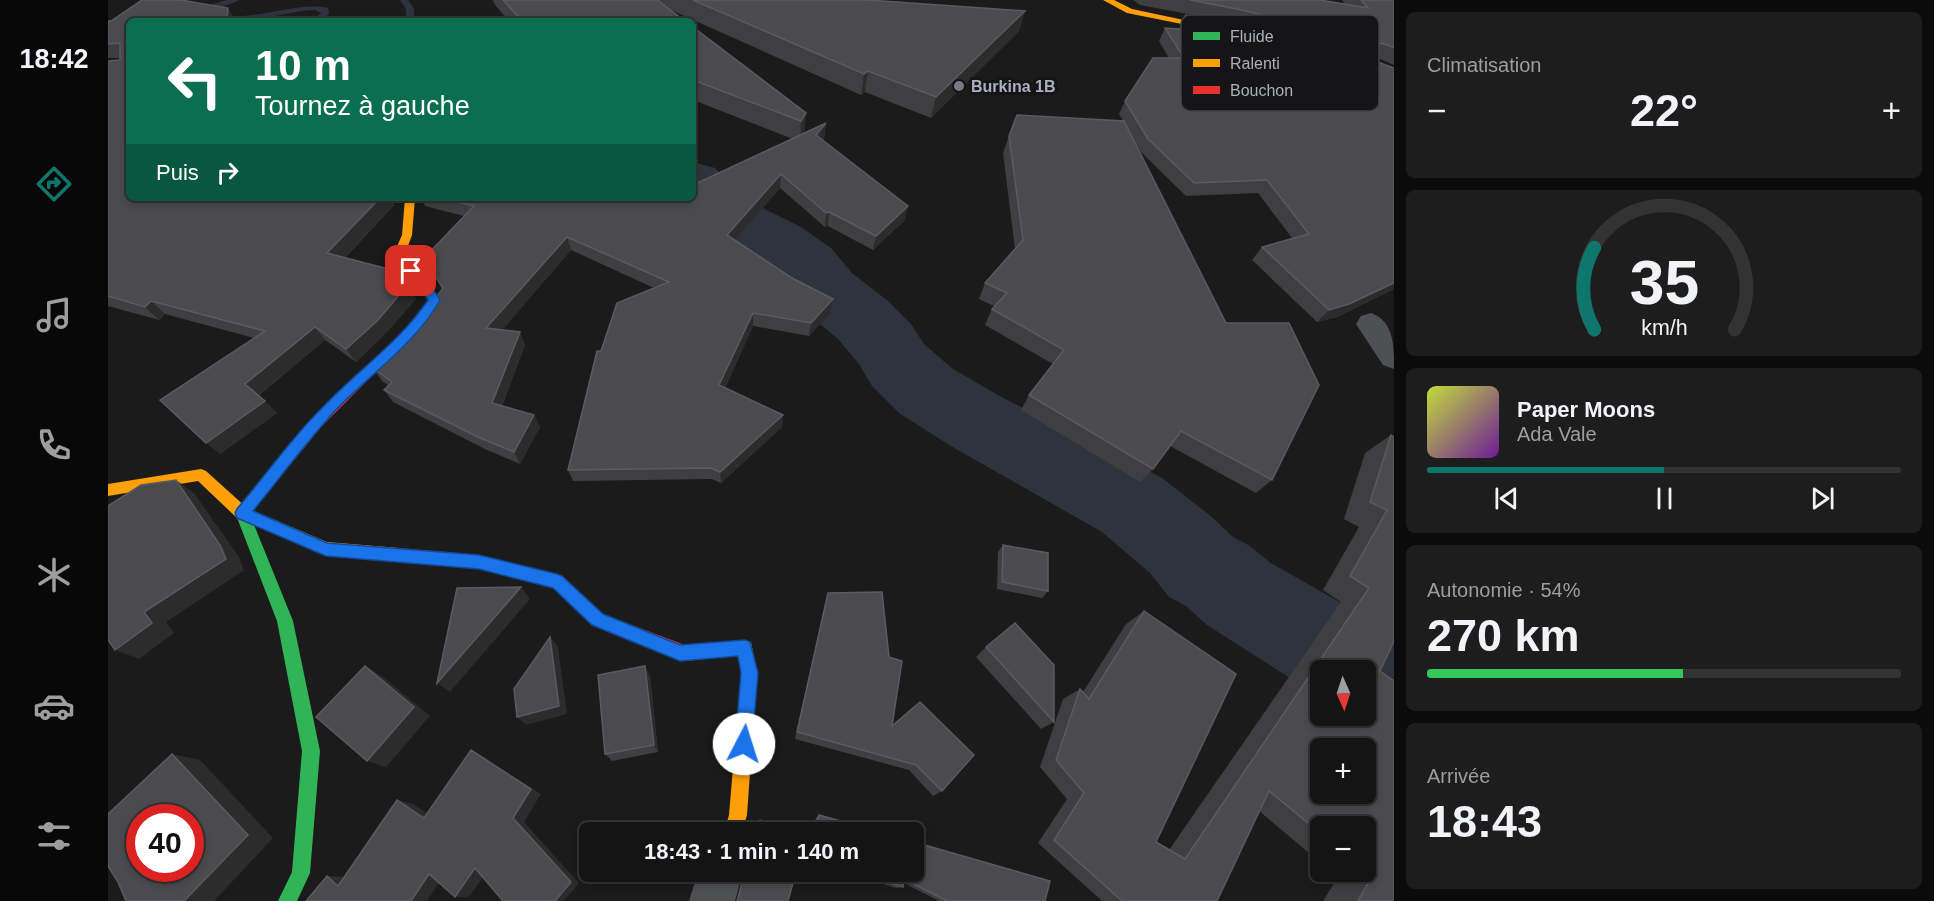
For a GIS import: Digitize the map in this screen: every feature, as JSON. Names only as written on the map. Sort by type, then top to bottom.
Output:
[{"type":"street","points":[[1107,0],[1130,11],[1181,21]]},
{"type":"street","points":[[242,513],[328,410],[394,349],[422,318],[434,300],[424,284],[398,258],[407,235],[410,201]]},
{"type":"street","points":[[1371,324],[1394,357]]},
{"type":"street","points":[[108,490],[201,475],[242,513],[326,549],[479,562],[557,582],[598,620],[680,653],[745,648],[749,673],[736,822]]},
{"type":"street","points":[[242,513],[285,621],[311,751],[301,873],[287,901]]},
{"type":"street","points":[[712,901],[718,882]]},
{"type":"building","points":[[142,0],[181,0],[228,8],[227,18],[126,18],[126,201],[377,201],[327,253],[396,271],[408,285],[377,321],[346,349],[315,327],[245,384],[265,401],[206,443],[160,400],[265,331],[151,301],[145,307],[108,296],[108,61],[120,60],[120,43],[108,44],[108,21]]},
{"type":"building","points":[[503,0],[657,0],[681,18],[519,18]]},
{"type":"building","points":[[693,0],[868,0],[1025,11],[936,97],[868,71],[864,74]]},
{"type":"building","points":[[1190,0],[1320,0],[1368,8],[1361,0],[1394,0],[1394,48],[1379,43],[1379,15],[1262,15]]},
{"type":"building","points":[[1165,28],[1181,29],[1181,53]]},
{"type":"building","points":[[696,29],[806,113],[801,121],[696,81]]},
{"type":"building","points":[[1153,58],[1181,58],[1181,111],[1379,111],[1379,62],[1394,68],[1394,283],[1349,304],[1329,310],[1262,247],[1309,234],[1267,180],[1194,183],[1148,139],[1125,101]]},
{"type":"building","points":[[1017,115],[1124,121],[1226,323],[1289,323],[1319,385],[1272,480],[1181,431],[1153,469],[1029,395],[1064,350],[992,309],[1007,293],[985,283],[1023,240],[1009,136]]},
{"type":"building","points":[[826,123],[816,135],[908,206],[876,236],[829,212],[826,213],[781,174],[727,235],[792,278],[833,299],[811,323],[753,313],[719,385],[783,415],[720,472],[711,468],[568,470],[597,351],[601,351],[617,303],[669,282],[567,237],[486,328],[520,332],[492,403],[534,415],[514,452],[478,437],[384,390],[392,382],[373,368],[415,326],[443,288],[424,258],[474,206],[453,201],[696,201],[696,184]]},
{"type":"building","points":[[1391,435],[1394,437],[1394,641],[1380,671],[1394,681],[1394,901],[1358,901],[1369,882],[1376,882],[1376,816],[1310,816],[1310,825],[1269,791],[1217,901],[1122,901],[1054,840],[1084,793],[1056,760],[1080,689],[1089,699],[1144,611],[1236,674],[1156,842],[1185,859],[1310,675],[1310,726],[1376,726],[1376,660],[1320,660],[1369,588],[1350,576],[1387,510],[1370,502]]},
{"type":"building","points":[[176,480],[220,545],[226,559],[144,612],[152,623],[115,650],[108,640],[108,506],[141,485]]},
{"type":"building","points":[[1003,545],[1048,553],[1048,591],[1002,582]]},
{"type":"building","points":[[521,587],[437,683],[457,588]]},
{"type":"building","points":[[882,592],[889,657],[902,661],[892,726],[920,702],[974,755],[942,791],[916,765],[797,732],[828,593]]},
{"type":"building","points":[[1015,623],[1054,665],[1054,722],[986,647]]},
{"type":"building","points":[[550,637],[559,706],[517,717],[514,689]]},
{"type":"building","points":[[365,666],[414,707],[367,761],[316,717]]},
{"type":"building","points":[[645,666],[654,745],[605,754],[598,675]]},
{"type":"building","points":[[471,750],[531,789],[513,818],[571,882],[555,901],[503,901],[475,868],[455,897],[429,874],[411,901],[306,901],[327,876],[338,886],[397,800],[424,818]]},
{"type":"building","points":[[172,754],[248,835],[204,880],[204,804],[126,804],[126,882],[202,882],[184,901],[126,901],[108,866],[108,814]]},
{"type":"building","points":[[819,815],[844,822],[816,822]]},
{"type":"building","points":[[924,845],[1050,881],[1045,901],[947,901],[910,882],[924,882]]},
{"type":"building","points":[[742,882],[793,882],[788,901],[737,901]]},
{"type":"building","points":[[886,882],[904,882],[903,887]]},
{"type":"waterway","points":[[232,18],[204,12],[209,8],[236,0]]},
{"type":"waterway","points":[[404,0],[410,9],[410,18]]},
{"type":"waterway","points":[[232,18],[269,15],[311,7],[325,10],[325,14],[320,18]]},
{"type":"waterway","points":[[696,185],[723,215],[778,243],[807,265],[827,291],[863,320],[885,344],[898,365],[926,391],[977,422],[1132,505],[1181,545],[1201,567],[1218,576],[1239,594],[1394,687]]},
{"type":"traffic: fast","points":[[243,515],[285,621],[311,751],[301,873],[287,901]]},
{"type":"traffic: slow","points":[[1107,0],[1130,11],[1181,21]]},
{"type":"traffic: slow","points":[[386,355],[411,331],[434,300],[424,284],[398,258],[407,235],[410,201]]},
{"type":"traffic: slow","points":[[108,490],[201,475],[242,513],[326,549],[399,555]]},
{"type":"traffic: slow","points":[[684,653],[745,648],[749,673],[736,822]]},
{"type":"traffic: jam","points":[[243,515],[242,513],[317,422],[386,355]]},
{"type":"traffic: jam","points":[[399,555],[479,562],[557,582],[598,620],[684,653]]},
{"type":"place","name":"Burkina 1B","points":[[959,86]]},
{"type":"route","points":[[411,271],[424,284],[434,300],[422,318],[394,349],[328,410],[242,513],[326,549],[479,562],[557,582],[598,620],[680,653],[745,648],[749,673],[744,744]]}]
